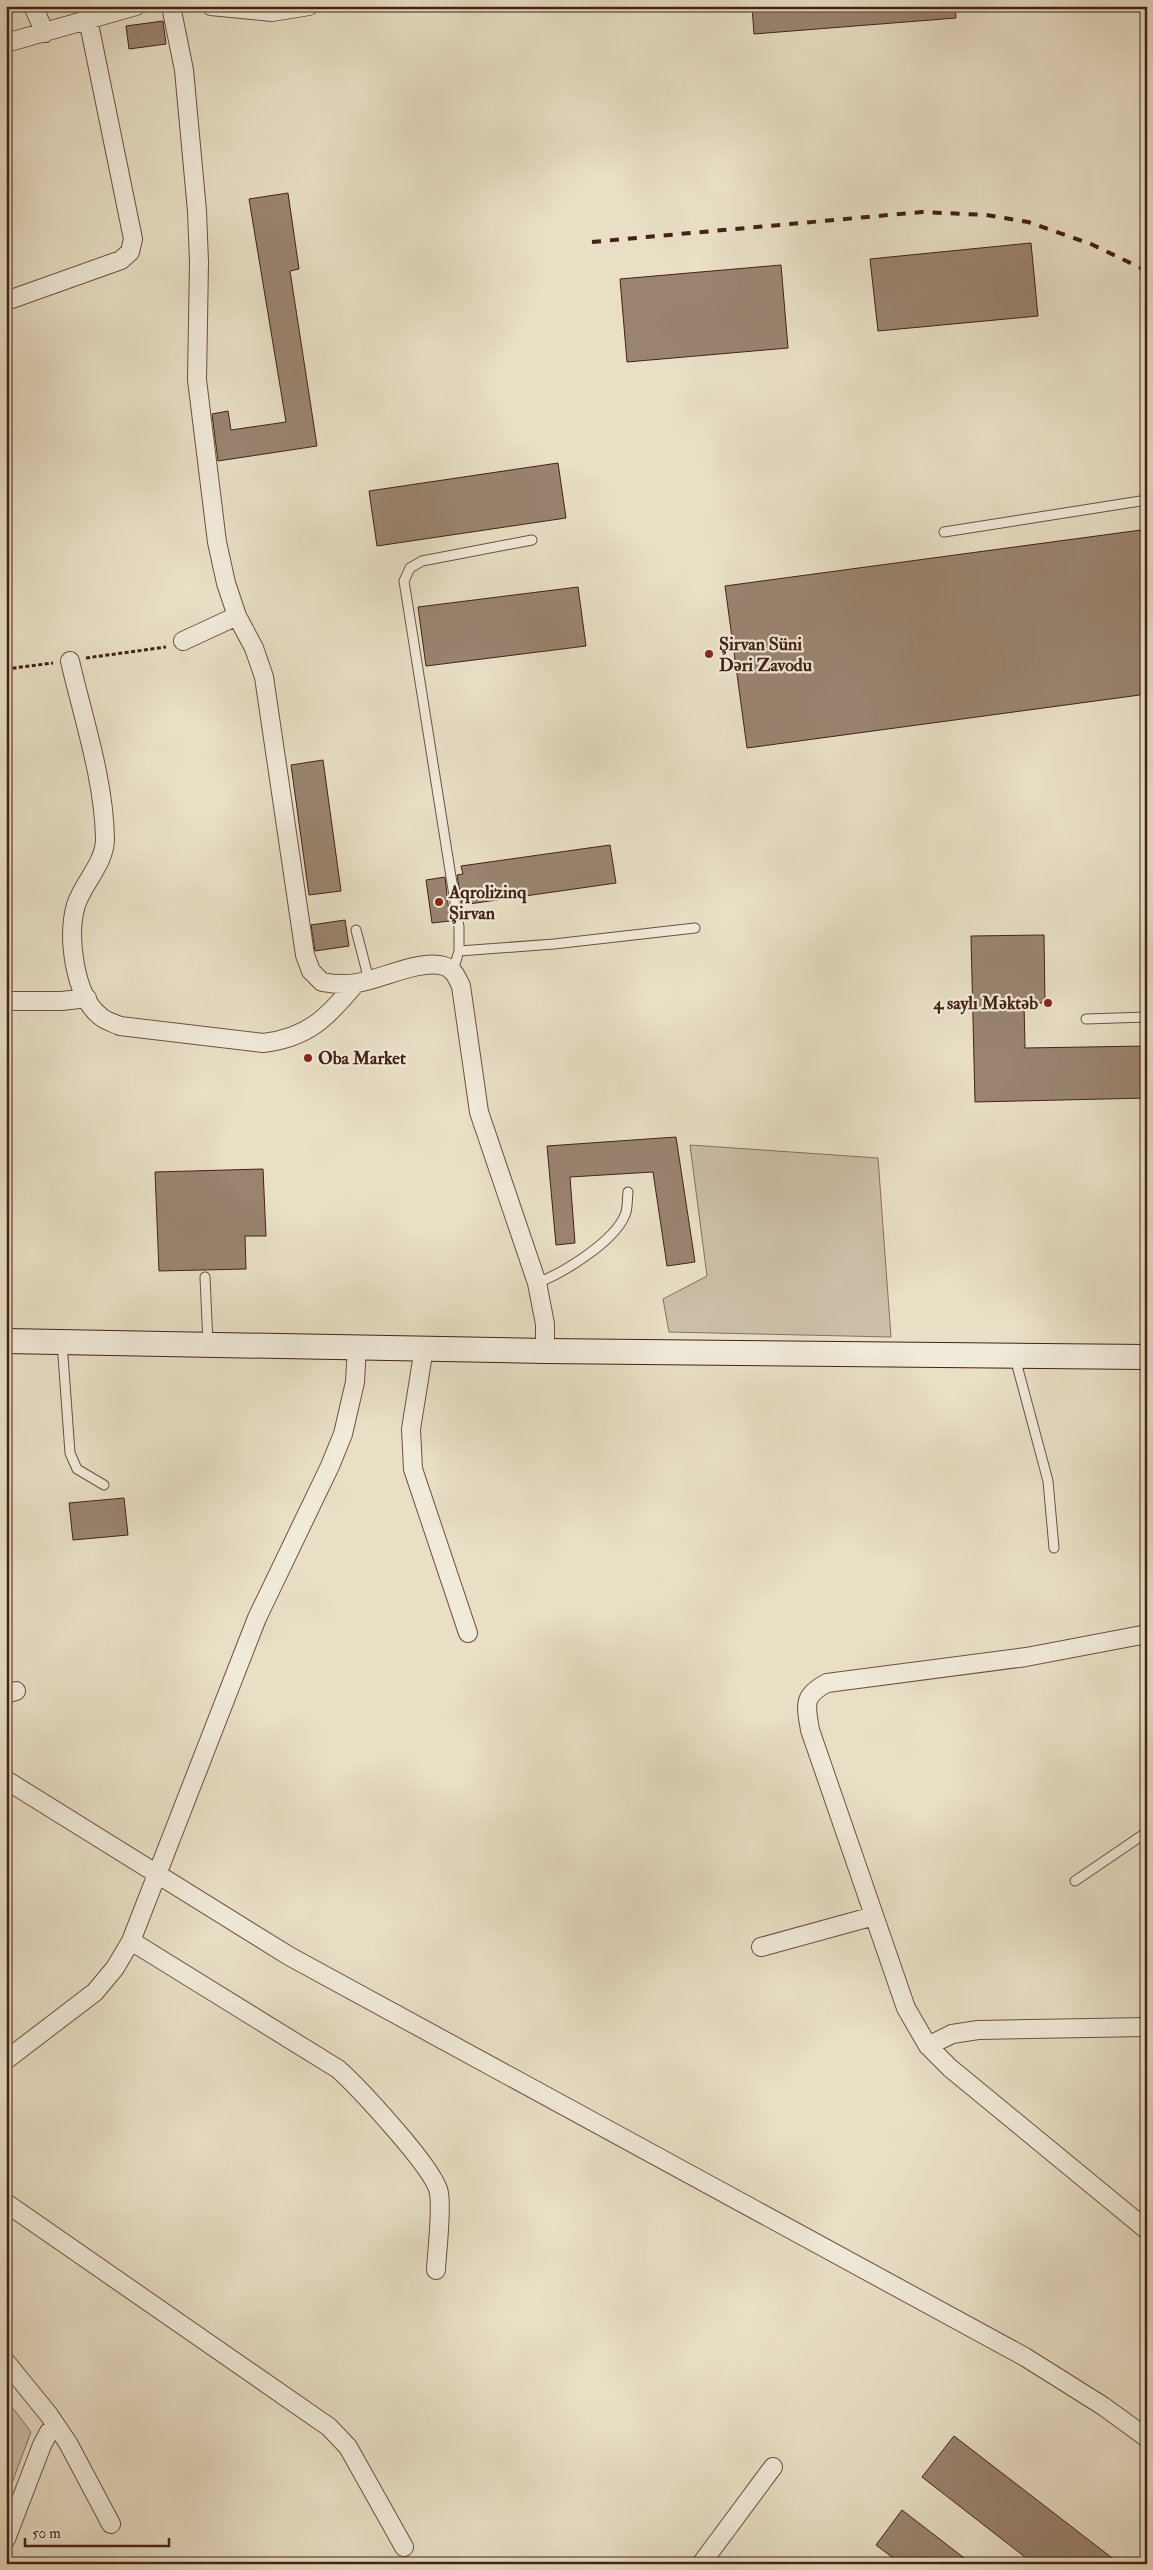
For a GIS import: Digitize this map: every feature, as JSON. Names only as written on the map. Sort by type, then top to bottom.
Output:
[{"type":"main road","points":[[6,1341],[545,1351],[1147,1357]]},
{"type":"street","points":[[33,6],[45,33]]},
{"type":"street","points":[[6,43],[136,6]]},
{"type":"street","points":[[171,6],[184,70],[197,211],[199,262],[197,380],[217,542],[226,583],[238,616],[254,648],[264,677],[305,955],[311,971],[322,982],[363,982],[428,964],[445,966],[454,971],[461,986],[479,1112],[536,1283],[545,1324],[545,1351]]},
{"type":"street","points":[[211,6],[272,12],[309,6]]},
{"type":"street","points":[[6,301],[120,260],[130,252],[133,239],[88,19]]},
{"type":"street","points":[[183,641],[238,616]]},
{"type":"street","points":[[70,660],[96,772],[105,842],[99,860],[76,905],[73,930],[75,971],[87,998],[100,1016],[120,1026],[263,1043],[285,1041],[309,1030],[332,1012],[363,982]]},
{"type":"street","points":[[6,1001],[62,1001],[87,998]]},
{"type":"street","points":[[6,2060],[95,1992],[115,1968],[131,1941],[257,1618],[330,1466],[343,1434],[355,1382],[357,1347]]},
{"type":"street","points":[[424,1348],[411,1429],[414,1469],[468,1633]]},
{"type":"street","points":[[1147,1634],[1026,1657],[827,1683],[813,1691],[806,1703],[810,1730],[906,2008],[928,2046],[950,2068],[1147,2230]]},
{"type":"street","points":[[6,1780],[289,1956],[1025,2358],[1104,2406],[1147,2438]]},
{"type":"street","points":[[760,1947],[874,1916]]},
{"type":"street","points":[[131,1941],[338,2069],[359,2087],[431,2175],[439,2193],[436,2270]]},
{"type":"street","points":[[928,2046],[952,2034],[978,2030],[1147,2027]]},
{"type":"street","points":[[6,2203],[329,2427],[348,2447],[404,2547]]},
{"type":"street","points":[[6,2362],[56,2425],[111,2524]]},
{"type":"street","points":[[6,2539],[42,2445],[56,2425]]},
{"type":"street","points":[[701,2564],[773,2467]]},
{"type":"lane","points":[[944,532],[1147,500]]},
{"type":"lane","points":[[454,971],[459,951],[459,927],[404,580],[410,568],[422,561],[532,540]]},
{"type":"lane","points":[[459,951],[554,944],[695,928]]},
{"type":"lane","points":[[356,930],[363,982]]},
{"type":"lane","points":[[1086,1019],[1147,1017]]},
{"type":"lane","points":[[536,1283],[557,1275],[574,1265],[610,1235],[625,1215],[628,1192]]},
{"type":"lane","points":[[205,1277],[208,1344]]},
{"type":"lane","points":[[62,1342],[70,1453],[77,1469],[104,1485]]},
{"type":"lane","points":[[1014,1355],[1048,1481],[1054,1548]]},
{"type":"lane","points":[[1075,1881],[1147,1832]]},
{"type":"path","points":[[6,669],[160,649],[183,641]]},
{"type":"shaded area","points":[[690,1145],[878,1158],[891,1337],[669,1332],[663,1299],[707,1276]]},
{"type":"shaded area","points":[[6,2399],[31,2432],[6,2499]]},
{"type":"building","points":[[752,6],[955,6],[956,18],[754,34]]},
{"type":"building","points":[[163,21],[166,44],[129,49],[126,26]]},
{"type":"building","points":[[288,193],[299,269],[290,271],[317,446],[218,461],[212,414],[228,411],[231,430],[286,422],[249,199]]},
{"type":"building","points":[[1031,243],[1038,316],[878,331],[870,259]]},
{"type":"building","points":[[781,265],[788,348],[627,362],[620,279]]},
{"type":"building","points":[[558,463],[566,518],[377,546],[369,491]]},
{"type":"building","points":[[1141,530],[1147,568],[1147,694],[747,748],[725,586]]},
{"type":"building","points":[[578,587],[586,646],[426,666],[418,607]]},
{"type":"building","points":[[323,760],[341,891],[309,895],[291,765]]},
{"type":"building","points":[[610,845],[616,883],[462,905],[457,875],[463,874],[461,866]]},
{"type":"building","points":[[445,877],[450,921],[432,923],[426,880]]},
{"type":"building","points":[[345,920],[349,946],[315,951],[311,925]]},
{"type":"building","points":[[1044,935],[1045,1003],[1024,1003],[1025,1048],[1147,1046],[1147,1098],[975,1102],[971,936]]},
{"type":"building","points":[[676,1137],[695,1262],[667,1266],[653,1172],[570,1177],[575,1243],[556,1245],[547,1146]]},
{"type":"building","points":[[263,1169],[266,1236],[245,1236],[246,1269],[159,1271],[155,1172]]},
{"type":"building","points":[[124,1498],[128,1535],[73,1540],[69,1503]]},
{"type":"building","points":[[954,2436],[1120,2564],[1034,2564],[922,2477]]},
{"type":"building","points":[[902,2510],[972,2564],[901,2564],[876,2545]]},
{"type":"railway","points":[[592,242],[922,212],[986,215],[1028,222],[1091,244],[1147,271]]},
{"type":"place","name":"Şirvan Süni Dəri Zavodu","points":[[709,654]]},
{"type":"place","name":"Aqrolizinq Şirvan","points":[[439,902]]},
{"type":"place","name":"4 saylı Məktəb","points":[[1048,1003]]},
{"type":"place","name":"Oba Market","points":[[308,1058]]}]
